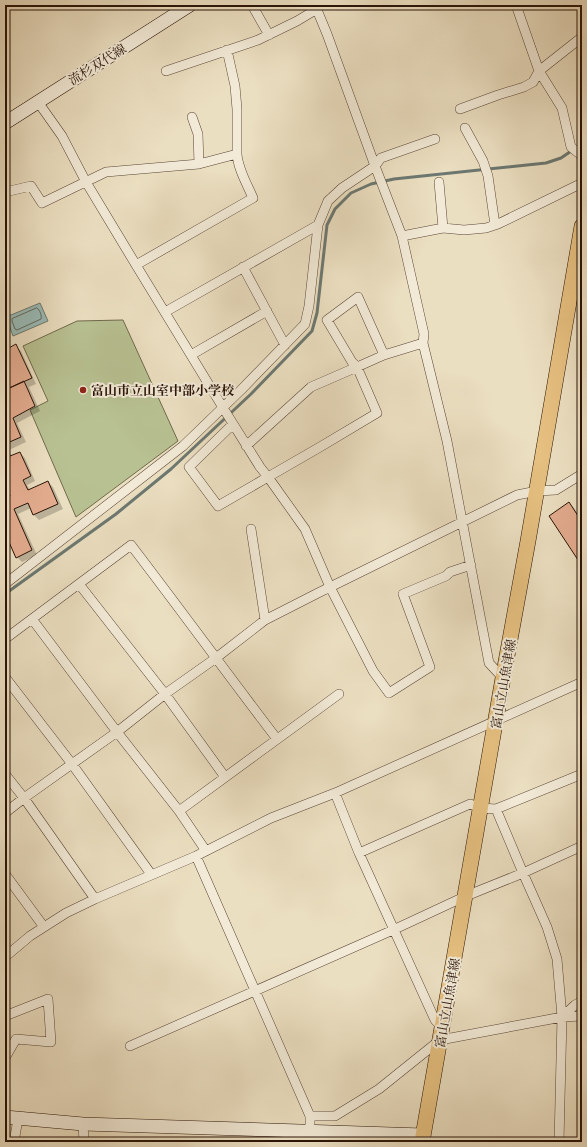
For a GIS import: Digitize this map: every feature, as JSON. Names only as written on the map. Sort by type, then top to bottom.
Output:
[{"type":"main road","name":"富山立山魚津線","points":[[422,1139],[537,491],[582,226]]},
{"type":"street","name":"流杉双代線","points":[[5,123],[190,5]]},
{"type":"street","points":[[252,5],[269,35]]},
{"type":"street","points":[[516,5],[539,71],[562,108],[571,147],[580,154]]},
{"type":"street","points":[[166,71],[258,40],[297,21],[316,7],[330,41],[378,176],[402,236],[424,334],[423,343],[447,442],[489,663],[503,678]]},
{"type":"street","points":[[460,109],[524,87],[533,82],[539,71],[582,37]]},
{"type":"street","points":[[136,265],[253,198],[237,160],[237,109],[235,86],[227,50]]},
{"type":"street","points":[[38,102],[62,136],[86,182],[246,446],[305,529],[330,587],[373,671],[389,693],[430,667],[403,594],[446,576],[450,572],[471,566]]},
{"type":"street","points":[[192,117],[198,134],[198,164]]},
{"type":"street","points":[[465,128],[484,164],[488,176],[495,225]]},
{"type":"street","points":[[6,580],[183,446],[224,410],[305,324],[309,306],[318,225],[328,201],[342,188],[375,166],[381,158],[435,139]]},
{"type":"street","points":[[5,192],[32,186],[42,203],[106,172],[198,164],[237,154]]},
{"type":"street","points":[[439,182],[443,228]]},
{"type":"street","points":[[402,236],[443,228],[464,230],[486,228],[578,185],[582,185]]},
{"type":"street","points":[[165,312],[318,225]]},
{"type":"street","points":[[243,267],[285,344]]},
{"type":"street","points":[[232,423],[189,468],[218,506],[320,448],[377,413],[357,367],[352,362],[327,320],[358,297],[384,355]]},
{"type":"street","points":[[191,355],[267,311]]},
{"type":"street","points":[[246,446],[311,387],[384,355],[423,343]]},
{"type":"street","points":[[5,813],[117,732],[165,694],[216,658],[265,620],[517,495],[537,491],[556,490],[582,474]]},
{"type":"street","points":[[251,529],[265,620]]},
{"type":"street","points":[[5,639],[131,545],[277,739]]},
{"type":"street","points":[[79,584],[165,694],[225,777]]},
{"type":"street","points":[[32,620],[179,811],[206,850]]},
{"type":"street","points":[[5,677],[72,764],[151,874]]},
{"type":"street","points":[[5,957],[30,936],[66,913],[95,899],[196,856],[271,818],[335,793],[582,682]]},
{"type":"street","points":[[179,811],[339,694]]},
{"type":"street","points":[[5,774],[24,798],[95,899]]},
{"type":"street","points":[[360,853],[470,804],[481,808],[496,809],[582,774]]},
{"type":"street","points":[[335,793],[393,930],[441,1033]]},
{"type":"street","points":[[496,809],[547,927],[556,959],[562,1017],[559,1142]]},
{"type":"street","points":[[130,1046],[393,930],[466,896],[523,873],[582,846]]},
{"type":"street","points":[[196,856],[310,1116],[308,1137]]},
{"type":"street","points":[[5,874],[44,928]]},
{"type":"street","points":[[5,1016],[48,999],[51,1042],[16,1039],[5,1058]]},
{"type":"street","points":[[562,1017],[575,1005],[582,1001]]},
{"type":"street","points":[[310,1116],[335,1116],[379,1089],[441,1033],[562,1017],[582,1016]]},
{"type":"street","points":[[14,1142],[11,1118],[83,1124],[308,1137],[422,1139]]},
{"type":"street","points":[[83,1124],[84,1142]]},
{"type":"green space","points":[[123,320],[178,441],[76,517],[30,410],[48,401],[23,346],[77,321]]},
{"type":"water","points":[[40,303],[48,321],[13,336],[6,317]]},
{"type":"building","points":[[16,344],[32,378],[5,390],[5,350]]},
{"type":"building","points":[[24,381],[35,406],[13,418],[21,437],[5,444],[5,390]]},
{"type":"building","points":[[5,445],[10,456],[20,452],[31,476],[23,480],[28,490],[48,481],[58,504],[33,515],[28,503],[14,509],[32,550],[16,558],[5,533],[5,499],[10,496],[5,484]]},
{"type":"building","points":[[569,502],[582,522],[582,562],[580,563],[549,516]]},
{"type":"waterway","points":[[5,594],[116,514],[171,469],[251,394],[312,331],[317,313],[327,225],[335,209],[351,193],[371,184],[394,179],[546,163],[561,158],[582,145]]},
{"type":"place","name":"富山市立山室中部小学校","points":[[83,390]]}]
